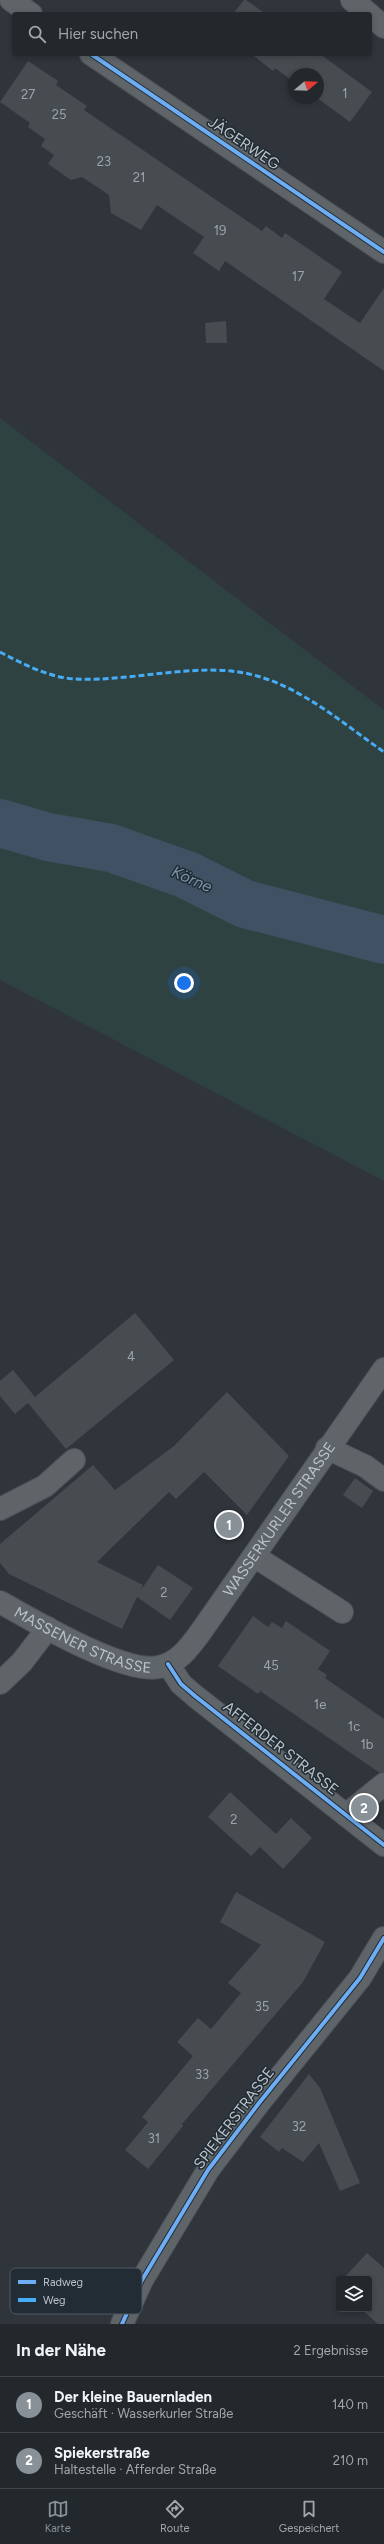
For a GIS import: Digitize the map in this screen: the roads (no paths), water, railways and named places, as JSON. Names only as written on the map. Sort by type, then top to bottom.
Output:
[{"type":"main road","name":"WASSERKURLER STRASSE","points":[[168,1664],[189,1649],[327,1448],[384,1369]]},
{"type":"main road","name":"MASSENER STRASSE","points":[[0,1602],[48,1628],[112,1659],[145,1668],[168,1664]]},
{"type":"street","points":[[11,0],[29,12]]},
{"type":"street","points":[[352,0],[366,12]]},
{"type":"street","points":[[372,17],[384,27]]},
{"type":"street","name":"JÄGERWEG","points":[[94,56],[383,246]]},
{"type":"street","points":[[327,1448],[364,1466],[384,1480]]},
{"type":"street","points":[[0,1509],[44,1486],[74,1460]]},
{"type":"street","points":[[254,1556],[342,1612]]},
{"type":"street","points":[[0,1683],[22,1662],[48,1628]]},
{"type":"street","name":"AFFERDER STRASSE","points":[[168,1664],[181,1684],[195,1696],[384,1845]]},
{"type":"street","points":[[346,1815],[384,1784]]},
{"type":"street","name":"SPIEKERSTRASSE","points":[[142,2280],[208,2170],[259,2103],[360,1978],[384,1938]]},
{"type":"street","name":"SPIEKERSTRASSE","points":[[122,2324],[127,2314]]},
{"type":"waterway","name":"Körne","points":[[0,823],[48,837],[111,848],[187,875],[245,904],[384,940]]},
{"type":"place","name":"Der kleine Bauernladen","points":[[229,1525]]},
{"type":"place","name":"Spiekerstraße","points":[[364,1808]]}]
